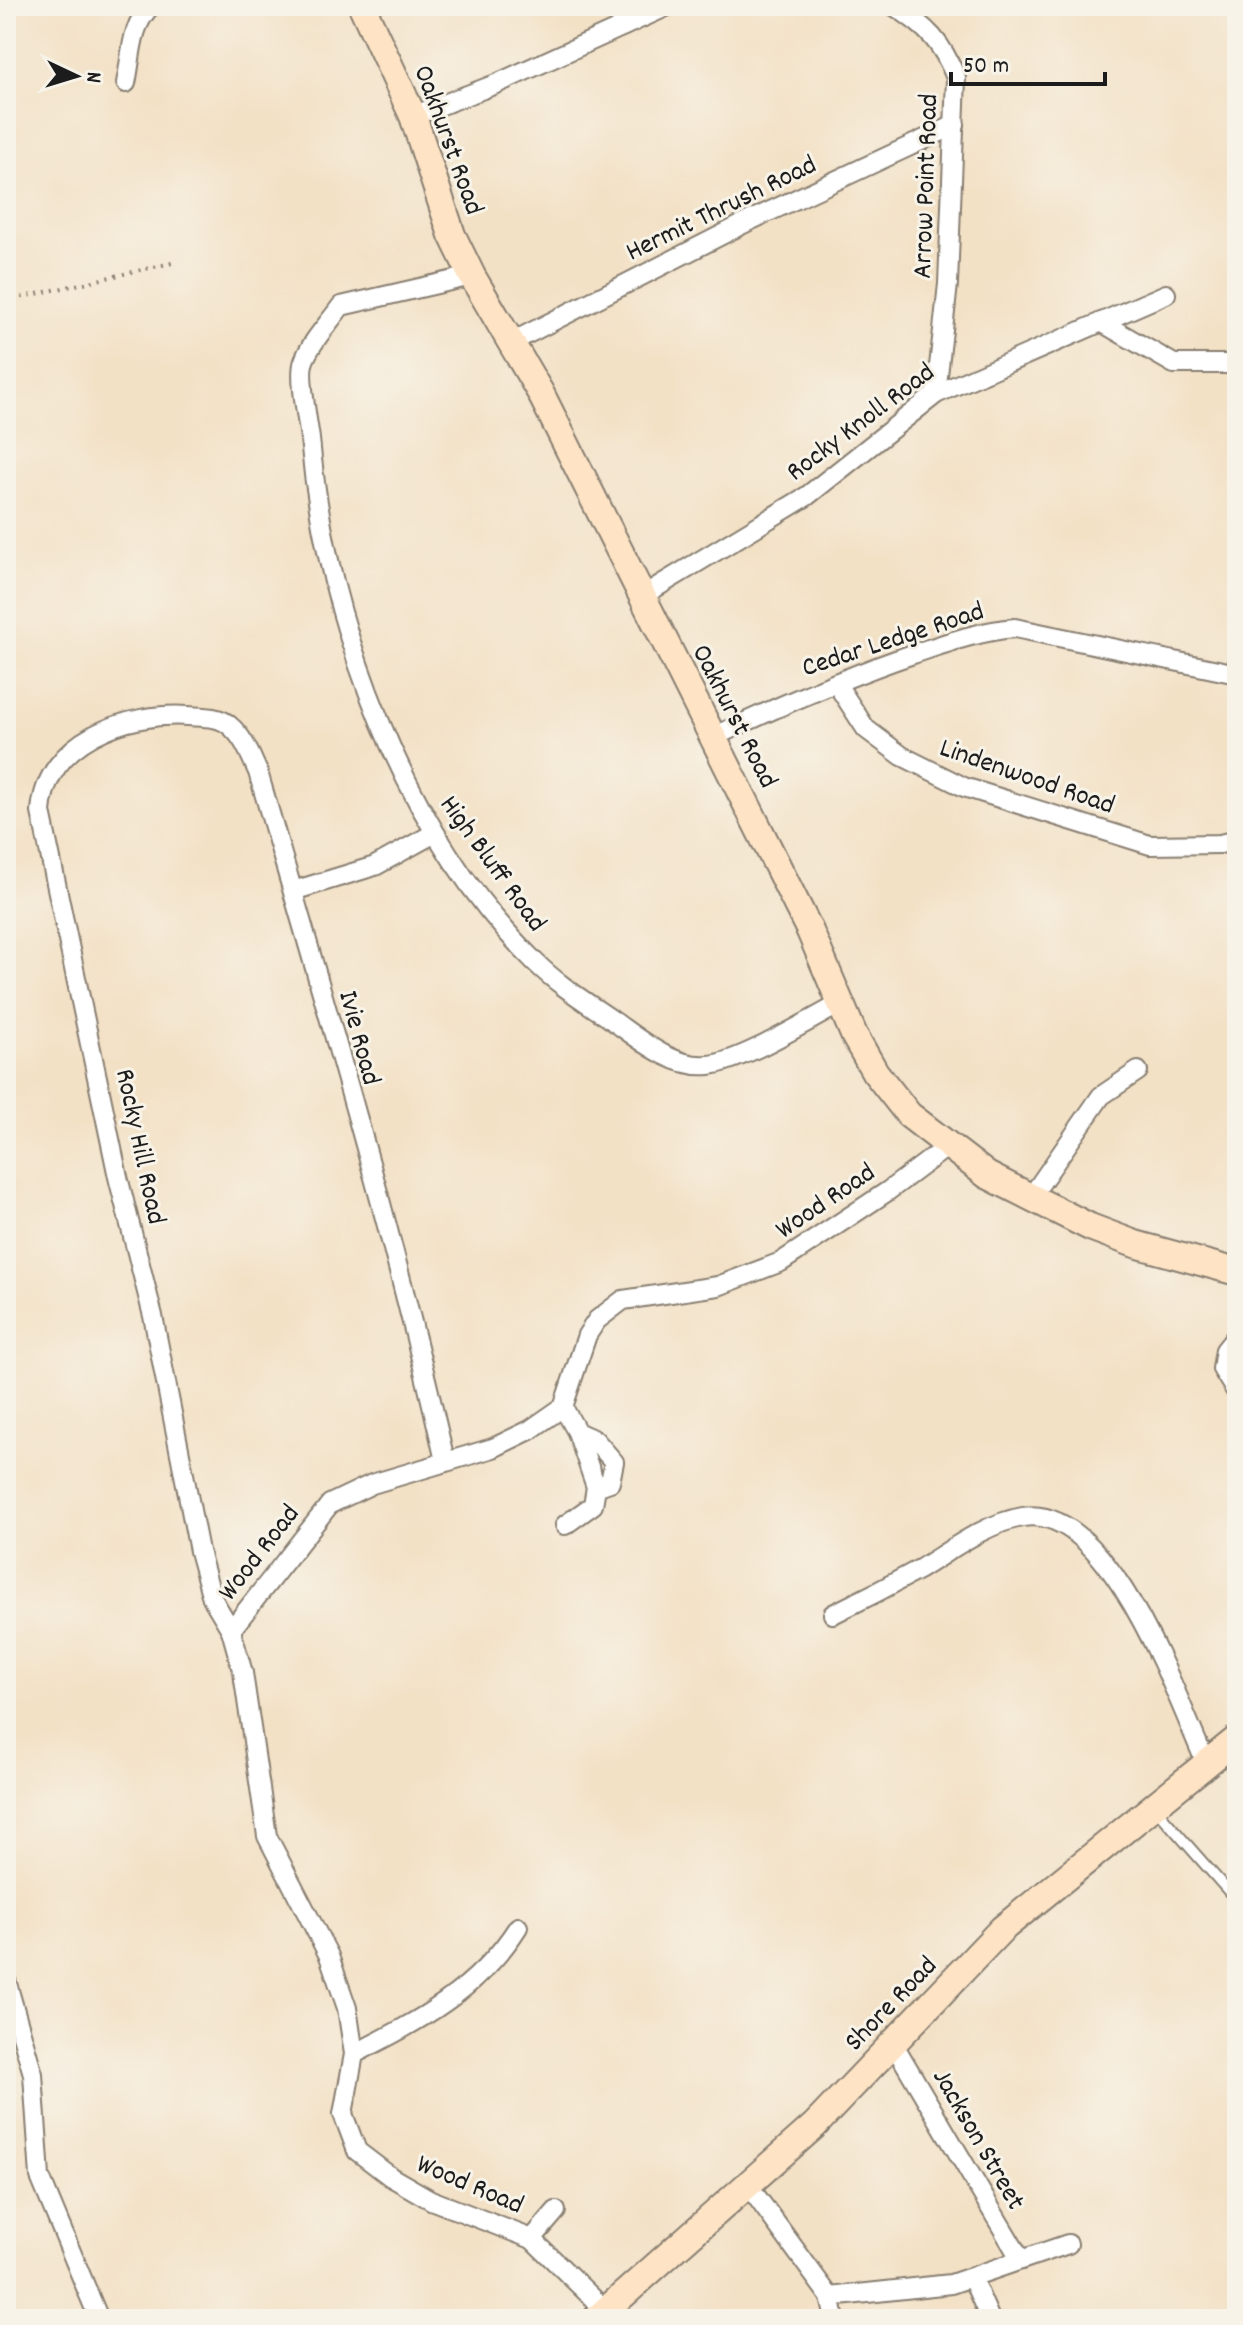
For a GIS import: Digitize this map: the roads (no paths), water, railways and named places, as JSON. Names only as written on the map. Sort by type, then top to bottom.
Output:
[{"type":"street","points":[[126,83],[134,32],[140,16],[151,6]]},
{"type":"street","name":"Oakhurst Road","points":[[362,6],[413,116],[452,235],[472,276],[512,342],[713,737],[810,931],[854,1035],[889,1091],[909,1115],[987,1175],[1135,1244],[1237,1272]]},
{"type":"street","points":[[614,6],[624,26]]},
{"type":"street","points":[[413,116],[496,84],[668,6]]},
{"type":"street","name":"Arrow Point Road","points":[[894,6],[916,20],[945,49],[956,78],[948,284],[936,394]]},
{"type":"street","name":"Hermit Thrush Road","points":[[512,342],[747,222],[955,125]]},
{"type":"street","name":"High Bluff Road","points":[[472,276],[341,306],[303,363],[313,473],[332,570],[356,655],[403,777],[433,834],[508,934],[537,964],[571,992],[663,1055],[708,1066],[730,1059],[840,1004]]},
{"type":"street","name":"Rocky Knoll Road","points":[[642,596],[807,496],[936,394],[1166,294]]},
{"type":"street","points":[[1101,322],[1174,364],[1237,364]]},
{"type":"street","name":"Cedar Ledge Road","points":[[713,737],[836,683],[965,637],[1015,628],[1237,674]]},
{"type":"street","name":"Lindenwood Road","points":[[836,683],[866,729],[902,756],[964,787],[1150,845],[1220,844],[1237,840]]},
{"type":"street","name":"Ivie Road","points":[[138,717],[154,714],[215,719],[227,723],[238,734],[258,772],[422,1357],[445,1461]]},
{"type":"street","name":"Rocky Hill Road","points":[[138,717],[106,728],[65,758],[49,778],[42,796],[41,812],[118,1177],[153,1316],[199,1551],[212,1598],[231,1630]]},
{"type":"street","points":[[293,891],[375,866],[433,834]]},
{"type":"street","points":[[1031,1197],[1101,1096],[1138,1071]]},
{"type":"street","name":"Wood Road","points":[[600,2315],[532,2239],[431,2200],[391,2177],[357,2151],[343,2114],[354,2054],[343,1991],[267,1836],[243,1673],[231,1630],[330,1504],[350,1492],[493,1448],[530,1430],[563,1407],[587,1335],[597,1320],[623,1300],[718,1286],[781,1262],[888,1191],[948,1146]]},
{"type":"street","points":[[1237,1335],[1225,1350],[1222,1369],[1237,1393]]},
{"type":"street","points":[[563,1407],[577,1432],[596,1487],[593,1505],[565,1525]]},
{"type":"street","points":[[577,1432],[595,1440],[614,1462],[610,1482],[596,1487]]},
{"type":"street","points":[[833,1614],[887,1588],[992,1526],[1021,1517],[1043,1515],[1070,1530],[1103,1557],[1124,1586],[1206,1763]]},
{"type":"street","name":"Shore Road","points":[[600,2315],[815,2125],[1002,1929],[1237,1739]]},
{"type":"street","points":[[354,2054],[419,2021],[471,1985],[518,1927]]},
{"type":"street","points":[[6,1980],[33,2074],[40,2177],[99,2319]]},
{"type":"street","name":"Jackson Street","points":[[893,2043],[1021,2260]]},
{"type":"street","points":[[748,2185],[830,2297],[835,2319]]},
{"type":"street","points":[[532,2239],[556,2211]]},
{"type":"street","points":[[830,2297],[879,2291],[903,2292],[972,2278],[1068,2244]]},
{"type":"street","points":[[972,2278],[990,2319]]},
{"type":"lane","points":[[1152,1805],[1237,1901]]}]
